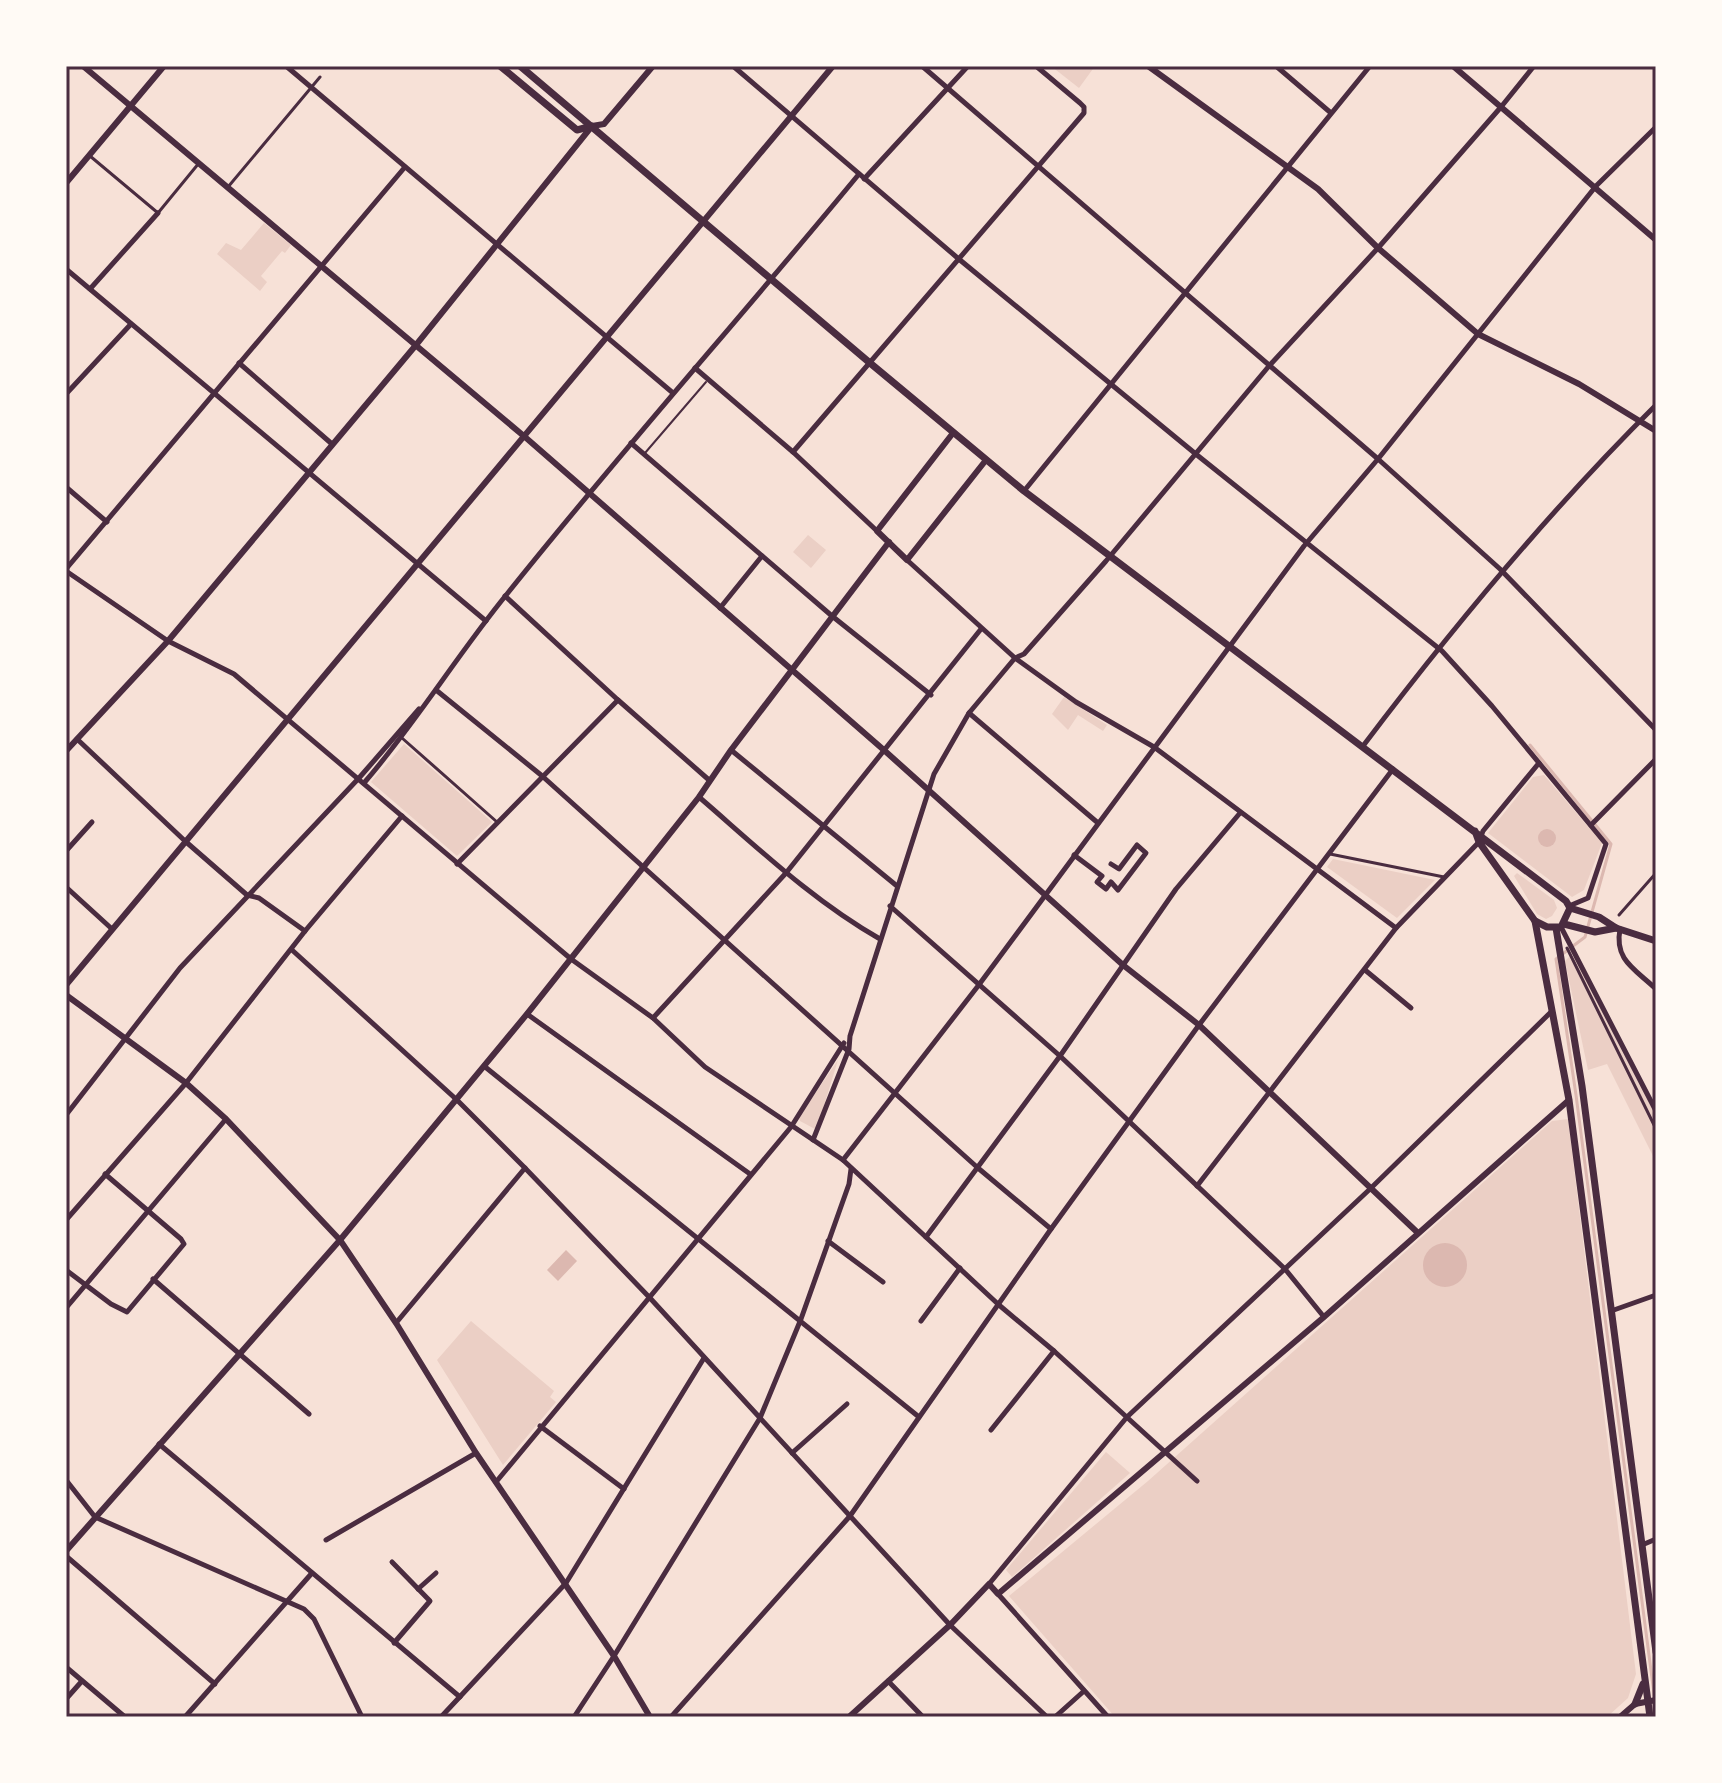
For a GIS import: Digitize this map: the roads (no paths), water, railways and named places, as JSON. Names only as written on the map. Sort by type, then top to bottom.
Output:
[{"type":"main road","points":[[500,66],[577,130],[592,126]]},
{"type":"main road","points":[[520,66],[1024,491],[1363,746],[1569,907],[1599,917],[1618,929],[1656,941]]},
{"type":"main road","points":[[1478,836],[1535,921],[1569,1100],[1644,1682],[1652,1701],[1650,1717]]},
{"type":"main road","points":[[1569,907],[1561,926],[1656,1652]]},
{"type":"main road","points":[[1535,921],[1595,932],[1618,929]]},
{"type":"main road","points":[[1635,1704],[1644,1682]]},
{"type":"street","points":[[83,66],[525,437],[885,751],[1123,965],[1199,1025],[1269,1095],[1418,1233]]},
{"type":"street","points":[[66,183],[164,66]]},
{"type":"street","points":[[286,66],[673,393]]},
{"type":"street","points":[[66,751],[168,641],[416,345],[592,126],[604,124],[653,66]]},
{"type":"street","points":[[733,66],[960,260],[1439,649],[1606,844],[1588,898],[1569,907]]},
{"type":"street","points":[[66,985],[833,66]]},
{"type":"street","points":[[922,66],[1378,459],[1503,572],[1656,730]]},
{"type":"street","points":[[66,1115],[180,968],[247,895],[402,738],[505,596],[673,393],[862,177],[968,66]]},
{"type":"street","points":[[793,452],[1084,113],[1080,103],[1036,66]]},
{"type":"street","points":[[1148,66],[1159,69],[1318,189],[1378,248],[1478,334],[1579,384],[1656,431]]},
{"type":"street","points":[[1276,66],[1331,113]]},
{"type":"street","points":[[1024,491],[1370,66]]},
{"type":"street","points":[[1453,66],[1656,240]]},
{"type":"street","points":[[813,1140],[849,1049],[850,1036],[928,790],[944,752],[969,713],[1015,658],[1024,654],[1111,556],[1269,366],[1378,248],[1534,66]]},
{"type":"street","points":[[227,188],[320,77]]},
{"type":"street","points":[[843,1160],[978,986],[1308,542],[1596,186],[1656,127]]},
{"type":"street","points":[[89,155],[158,213]]},
{"type":"street","points":[[90,289],[199,163]]},
{"type":"street","points":[[405,167],[66,570],[168,641],[234,674],[571,959],[653,1018],[705,1067],[843,1160],[999,1305],[1166,1450],[1197,1481]]},
{"type":"street","points":[[66,269],[486,621]]},
{"type":"street","points":[[66,394],[131,324]]},
{"type":"street","points":[[239,363],[332,444]]},
{"type":"street","points":[[695,368],[793,452],[1015,658],[1076,702],[1154,747],[1396,928]]},
{"type":"street","points":[[1363,746],[1439,649],[1553,513],[1656,405]]},
{"type":"street","points":[[877,531],[953,433]]},
{"type":"street","points":[[631,443],[832,616],[931,695]]},
{"type":"street","points":[[907,560],[986,460]]},
{"type":"street","points":[[66,487],[107,522]]},
{"type":"street","points":[[215,1684],[66,1554],[95,1517],[340,1240],[527,1014],[699,797],[731,750],[889,542]]},
{"type":"street","points":[[720,608],[762,556]]},
{"type":"street","points":[[505,596],[709,780]]},
{"type":"street","points":[[653,1018],[786,873],[981,629]]},
{"type":"street","points":[[436,690],[541,775],[978,1168],[1051,1229]]},
{"type":"street","points":[[362,780],[436,690]]},
{"type":"street","points":[[457,864],[541,775],[618,700]]},
{"type":"street","points":[[969,713],[1098,823]]},
{"type":"street","points":[[402,738],[497,822]]},
{"type":"street","points":[[77,739],[247,895],[259,898],[305,931]]},
{"type":"street","points":[[731,750],[897,886]]},
{"type":"street","points":[[1591,825],[1656,759]]},
{"type":"street","points":[[1197,1186],[1396,928],[1445,877],[1539,763]]},
{"type":"street","points":[[671,1717],[850,1516],[1051,1229],[1199,1025],[1393,769]]},
{"type":"street","points":[[699,797],[786,873],[852,923],[880,939]]},
{"type":"street","points":[[926,1237],[1060,1056],[1176,889],[1240,813]]},
{"type":"street","points":[[66,1220],[186,1083],[305,931],[402,816]]},
{"type":"street","points":[[66,851],[92,822]]},
{"type":"street","points":[[1074,855],[1102,876],[1097,882],[1106,889],[1111,882],[1118,890],[1146,853],[1137,845],[1119,869],[1111,864]]},
{"type":"street","points":[[1330,854],[1445,877]]},
{"type":"street","points":[[1619,915],[1656,873]]},
{"type":"street","points":[[66,887],[112,929]]},
{"type":"street","points":[[890,906],[1060,1056],[1285,1269],[1324,1317]]},
{"type":"street","points":[[1561,926],[1656,1111]]},
{"type":"street","points":[[1618,929],[1617,944],[1622,958],[1656,989]]},
{"type":"street","points":[[1567,948],[1656,1129]]},
{"type":"street","points":[[292,950],[457,1100],[525,1168],[650,1298],[950,1625],[1047,1717]]},
{"type":"street","points":[[1365,970],[1411,1008]]},
{"type":"street","points":[[66,995],[186,1083],[226,1119],[340,1240],[396,1323],[476,1453],[614,1656],[650,1717]]},
{"type":"street","points":[[849,1717],[950,1625],[989,1584],[1127,1417],[1370,1189],[1552,1011]]},
{"type":"street","points":[[527,1014],[751,1174]]},
{"type":"street","points":[[496,1482],[791,1127],[850,1036]]},
{"type":"street","points":[[484,1066],[919,1417]]},
{"type":"street","points":[[998,1594],[1324,1317],[1569,1100]]},
{"type":"street","points":[[66,1308],[226,1119]]},
{"type":"street","points":[[396,1323],[525,1168]]},
{"type":"street","points":[[574,1717],[760,1418],[801,1319],[849,1184],[851,1168]]},
{"type":"street","points":[[66,1270],[122,1312],[127,1312],[184,1244],[105,1174]]},
{"type":"street","points":[[66,1203],[74,1210]]},
{"type":"street","points":[[828,1241],[883,1282]]},
{"type":"street","points":[[921,1321],[960,1268]]},
{"type":"street","points":[[153,1279],[309,1414]]},
{"type":"street","points":[[1611,1311],[1656,1295]]},
{"type":"street","points":[[991,1430],[1054,1351]]},
{"type":"street","points":[[441,1717],[566,1583],[704,1358]]},
{"type":"street","points":[[792,1453],[847,1404]]},
{"type":"street","points":[[540,1426],[624,1489]]},
{"type":"street","points":[[159,1444],[460,1697]]},
{"type":"street","points":[[326,1540],[476,1453]]},
{"type":"street","points":[[66,1480],[95,1517],[288,1600],[314,1619],[362,1717]]},
{"type":"street","points":[[1642,1545],[1656,1539]]},
{"type":"street","points":[[392,1562],[430,1601],[394,1643]]},
{"type":"street","points":[[185,1717],[312,1573]]},
{"type":"street","points":[[418,1589],[436,1573]]},
{"type":"street","points":[[989,1584],[1108,1717]]},
{"type":"street","points":[[66,1667],[125,1717]]},
{"type":"street","points":[[66,1699],[82,1681]]},
{"type":"street","points":[[888,1681],[923,1717]]},
{"type":"street","points":[[1055,1717],[1085,1691]]},
{"type":"street","points":[[1620,1717],[1635,1704],[1652,1701]]},
{"type":"lane","points":[[644,454],[708,379]]},
{"type":"waterway","points":[[1530,745],[1611,844],[1585,937],[1556,959],[1656,1709]]}]
